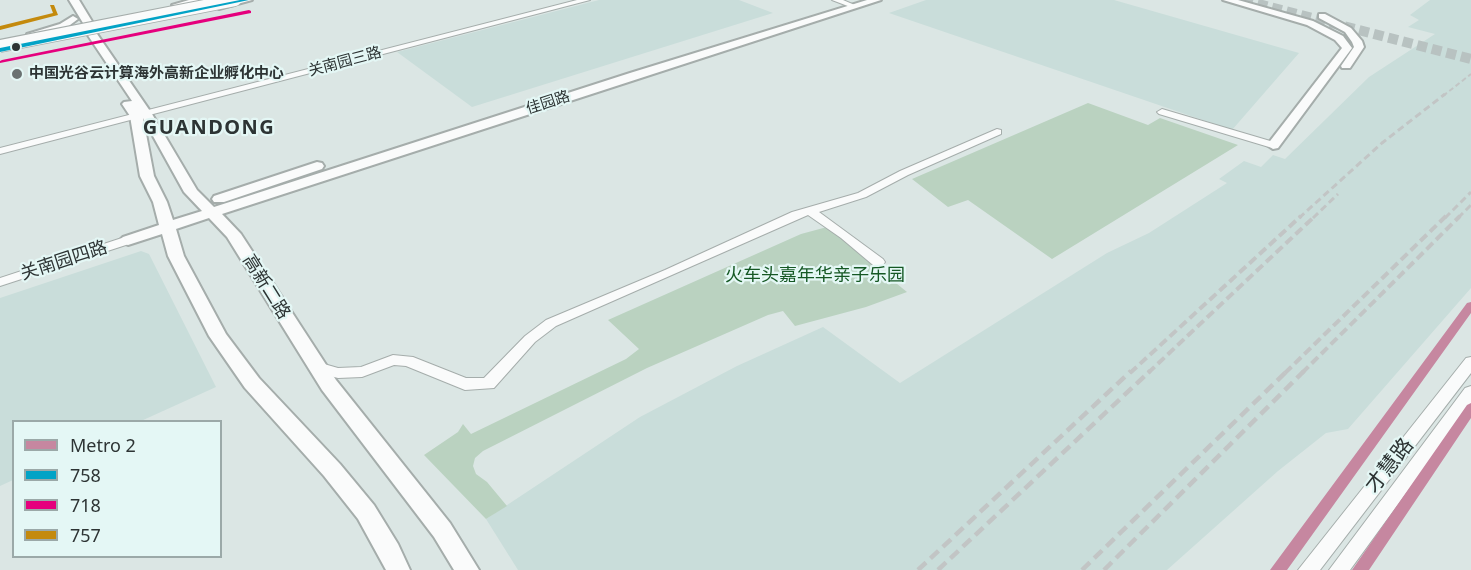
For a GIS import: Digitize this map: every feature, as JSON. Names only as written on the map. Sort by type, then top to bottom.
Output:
[{"type":"highway","points":[[0,45],[214,0]]},
{"type":"highway","points":[[0,45],[235,0]]},
{"type":"main road","name":"高新二路","points":[[62,0],[82,26],[190,192],[233,234],[317,367],[363,431],[442,530],[467,570]]},
{"type":"main road","name":"高新二路","points":[[74,0],[82,26]]},
{"type":"main road","points":[[0,45],[204,0]]},
{"type":"main road","points":[[0,45],[63,26],[82,26],[247,0]]},
{"type":"main road","points":[[841,3],[876,0]]},
{"type":"main road","points":[[1228,0],[1323,28],[1339,38],[1347,48],[1274,145]]},
{"type":"main road","name":"佳园路","points":[[256,191],[822,6],[841,3]]},
{"type":"main road","name":"佳园路","points":[[256,191],[841,3]]},
{"type":"main road","points":[[1269,11],[1290,13],[1295,12],[1294,8]]},
{"type":"main road","points":[[1274,145],[1291,142],[1359,47],[1355,37],[1348,30],[1307,10]]},
{"type":"main road","name":"高新二路","points":[[141,115],[147,176],[166,223],[176,256],[218,336],[234,361],[332,470],[366,512],[390,551],[398,570]]},
{"type":"main road","points":[[127,237],[256,191]]},
{"type":"street","name":"关南园三路","points":[[0,151],[586,0]]},
{"type":"street","points":[[1162,112],[1274,145]]},
{"type":"street","points":[[317,367],[338,373],[362,372],[393,360],[408,361],[465,384],[488,384],[530,339],[562,316],[670,273],[796,215],[862,195],[904,173],[997,132]]},
{"type":"street","points":[[810,211],[878,262]]},
{"type":"street","points":[[0,276],[127,237]]},
{"type":"street","name":"关南园四路","points":[[0,282],[127,237]]},
{"type":"street","name":"才慧路","points":[[1308,570],[1471,362]]},
{"type":"street","name":"才慧路","points":[[1339,570],[1471,392]]},
{"type":"shaded area","points":[[599,0],[739,0],[773,13],[472,107],[397,52]]},
{"type":"shaded area","points":[[926,0],[1114,0],[1299,53],[1232,130],[889,13]]},
{"type":"shaded area","points":[[1430,0],[1471,0],[1471,288],[1348,429],[1326,433],[1278,471],[1167,570],[518,570],[486,519],[640,417],[737,366],[823,327],[900,383],[1107,253],[1149,233],[1227,183],[1219,179],[1244,161],[1261,167],[1273,155],[1285,159],[1369,77],[1435,34],[1408,27],[1419,20],[1410,15]]},
{"type":"shaded area","points":[[141,251],[149,254],[216,387],[143,420],[12,420],[12,480],[0,486],[0,298]]},
{"type":"green space","points":[[1088,103],[1148,125],[1160,118],[1238,145],[1052,259],[968,200],[948,207],[912,179]]},
{"type":"green space","name":"火车头嘉年华亲子乐园","points":[[827,227],[907,292],[866,307],[795,326],[783,311],[768,315],[647,368],[483,451],[475,458],[473,466],[476,474],[487,482],[507,506],[486,519],[424,455],[458,432],[463,424],[471,434],[626,359],[639,349],[608,320],[801,234]]},
{"type":"tunnel","points":[[1243,0],[1471,59]]},
{"type":"railway","points":[[1443,96],[1471,74]]},
{"type":"railway","points":[[1299,218],[1382,143],[1445,94]]},
{"type":"railway","points":[[1445,218],[1471,192]]},
{"type":"railway","points":[[1313,218],[1338,194]]},
{"type":"railway","points":[[1460,216],[1471,205]]},
{"type":"railway","points":[[1130,373],[1301,216]]},
{"type":"railway","points":[[1148,373],[1315,216]]},
{"type":"railway","points":[[1285,373],[1446,216]]},
{"type":"railway","points":[[1302,373],[1460,216]]},
{"type":"railway","points":[[918,570],[1131,371]]},
{"type":"railway","points":[[938,570],[1150,371]]},
{"type":"railway","points":[[1082,570],[1287,371]]},
{"type":"railway","points":[[1104,570],[1304,371]]},
{"type":"metro line","name":"2","points":[[1278,570],[1471,305]]},
{"type":"metro line","name":"2","points":[[1360,570],[1471,408]]},
{"type":"transit line","name":"758","points":[[0,50],[247,0]]},
{"type":"transit line","name":"757","points":[[0,28],[56,14],[52,6]]},
{"type":"transit line","name":"718","points":[[2,62],[249,12]]},
{"type":"place","name":"中国光谷云计算海外高新企业孵化中心","points":[[17,74]]},
{"type":"district","name":"GUANDONG","points":[[209,128]]}]
